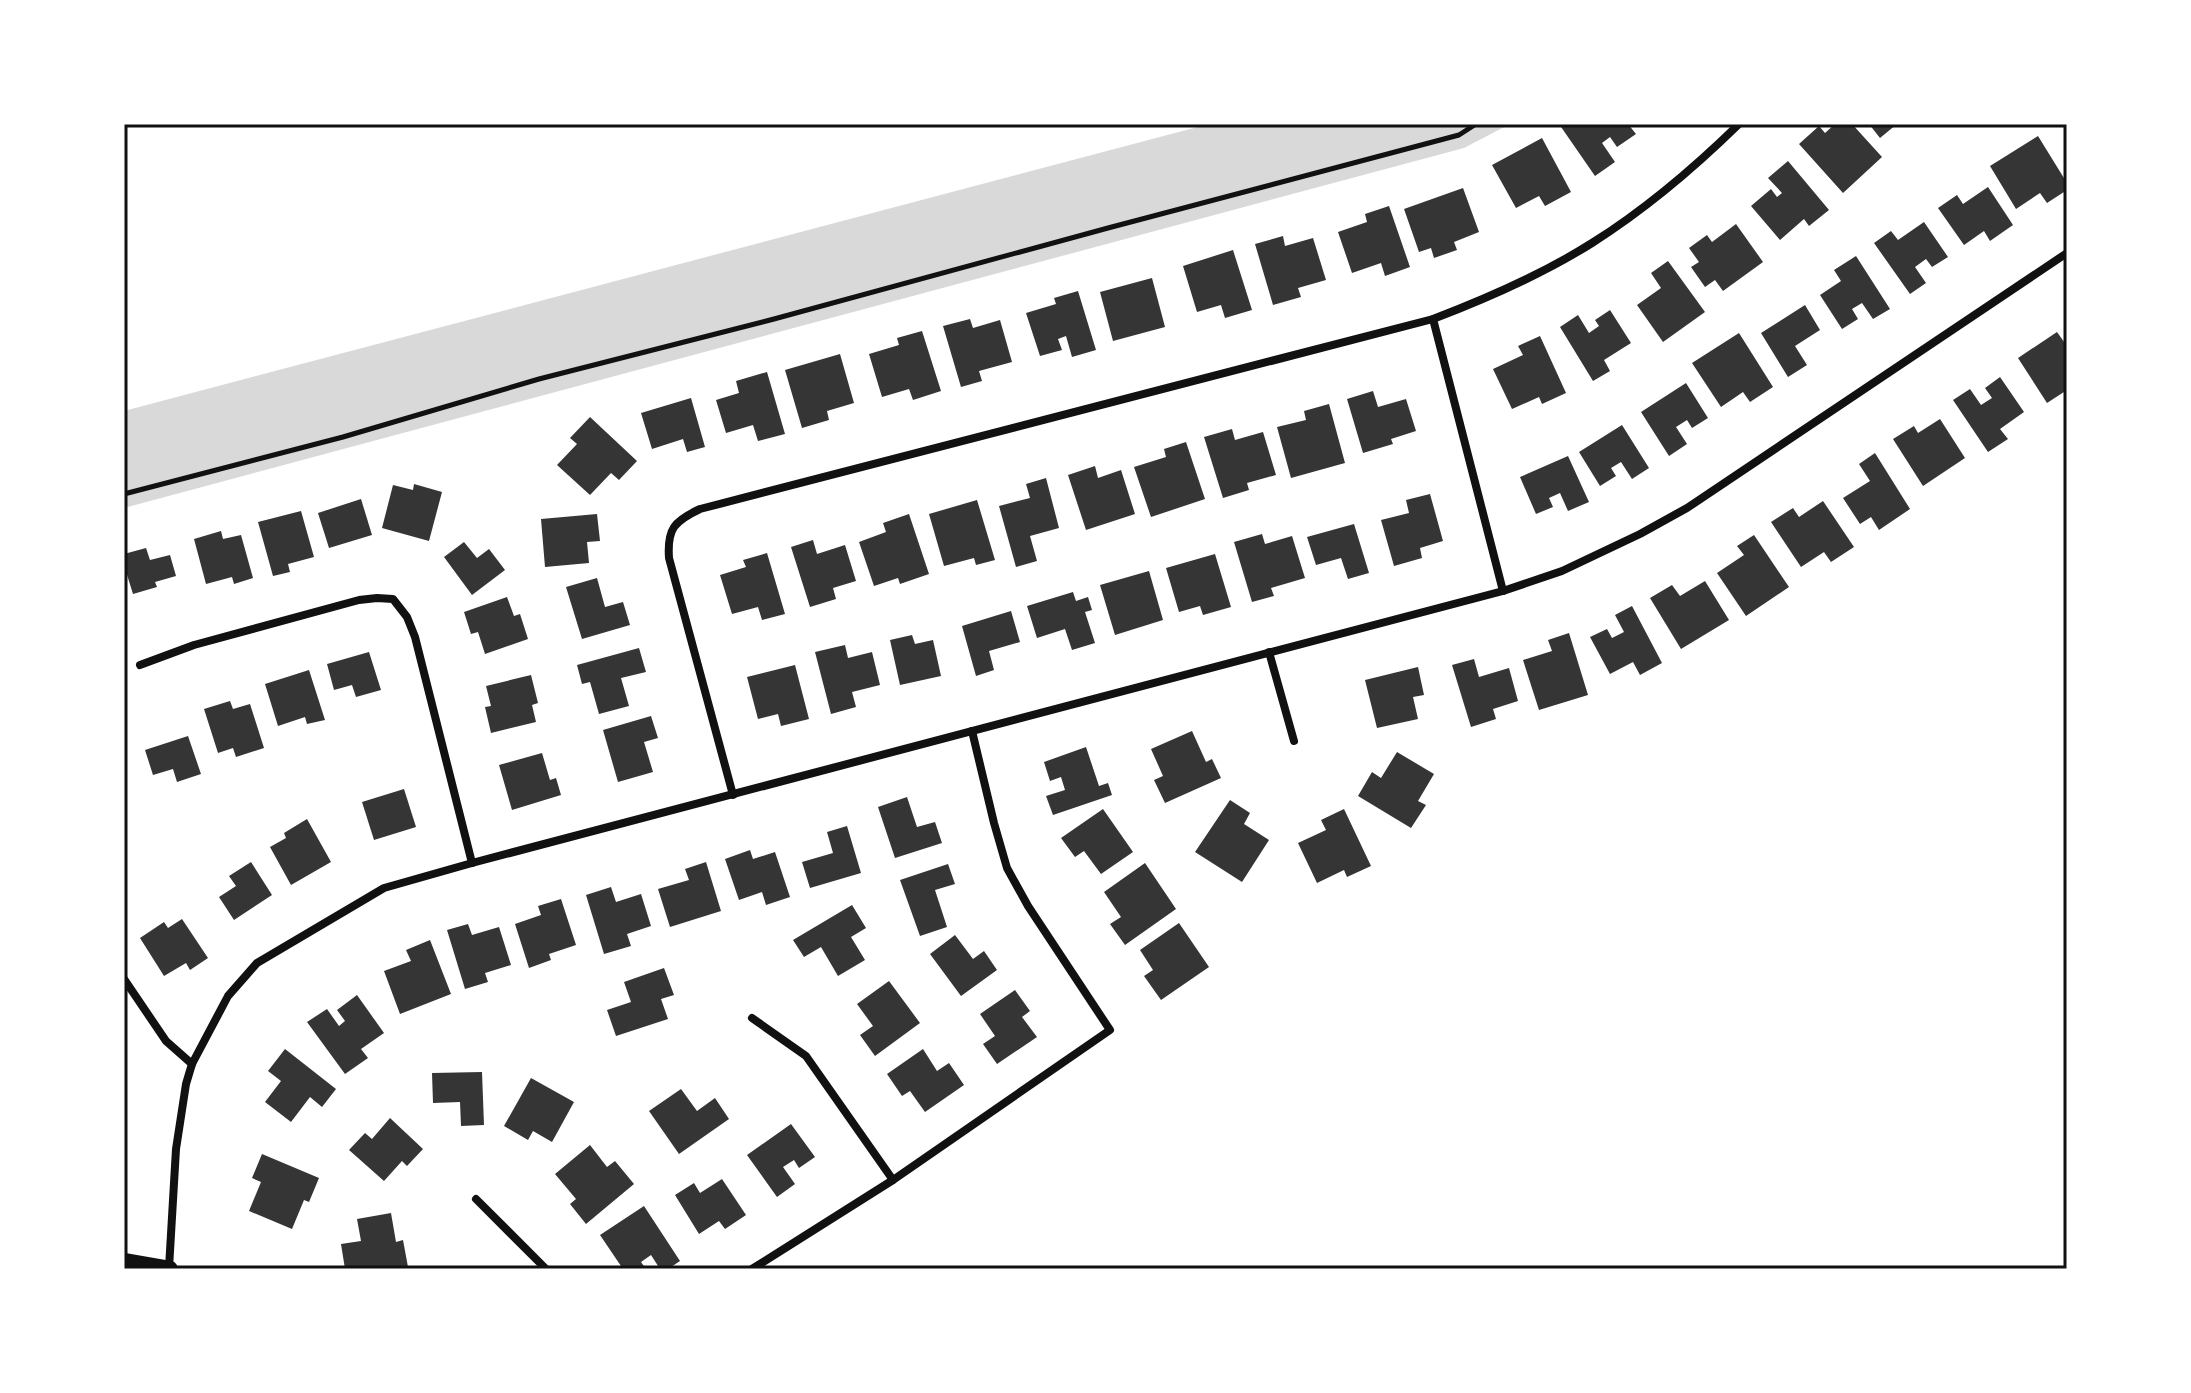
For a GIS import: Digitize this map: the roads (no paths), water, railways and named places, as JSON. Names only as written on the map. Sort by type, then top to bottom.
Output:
[{"type":"main road","points":[[124,1261],[169,1269]]},
{"type":"street","points":[[733,795],[669,558],[668,542],[672,527],[685,516],[700,509],[1433,319],[1533,276],[1592,243],[1703,160],[1739,124]]},
{"type":"street","points":[[169,1269],[176,1149],[186,1084],[192,1064],[228,996],[257,963],[384,888],[1503,591],[1562,571],[1687,508],[2064,255],[2067,266]]},
{"type":"street","points":[[1433,319],[1503,591]]},
{"type":"street","points":[[140,665],[194,645],[359,600],[393,599],[407,617],[415,637],[472,863]]},
{"type":"street","points":[[1269,652],[1294,741]]},
{"type":"street","points":[[752,1269],[893,1180],[1110,1030],[1028,906],[1007,868],[972,731]]},
{"type":"street","points":[[124,979],[166,1041],[192,1064]]},
{"type":"street","points":[[752,1018],[806,1056],[893,1180]]},
{"type":"street","points":[[476,1199],[546,1269]]},
{"type":"lane","points":[[124,494],[343,437],[539,379],[1459,135],[1476,124]]}]
